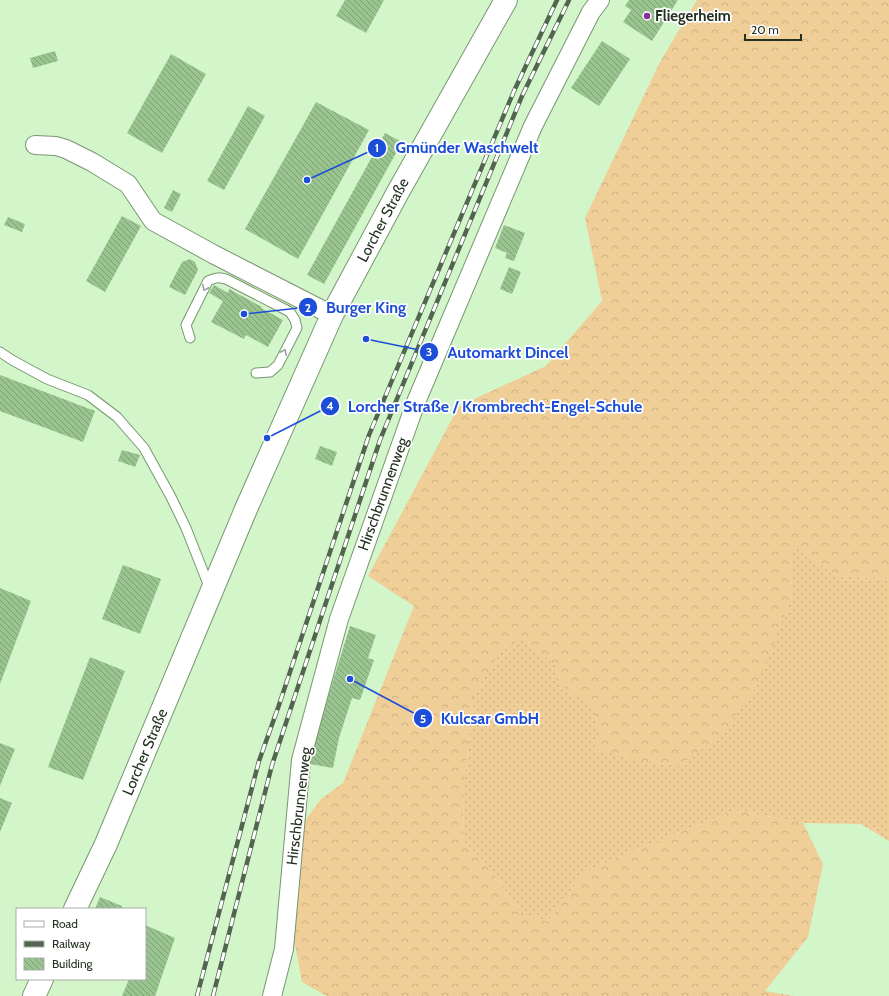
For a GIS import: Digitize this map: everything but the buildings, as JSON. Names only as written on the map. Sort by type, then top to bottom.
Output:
[{"type":"street","name":"Lorcher Straße","points":[[75,908],[106,844],[246,509],[332,315],[398,192],[506,0]]},
{"type":"street","name":"Hirschbrunnenweg","points":[[272,996],[284,949],[301,760],[339,619],[416,402],[533,126],[591,12],[600,0]]},
{"type":"street","points":[[34,145],[56,146],[66,149],[92,162],[128,184],[153,221],[213,254],[332,315]]},
{"type":"street","points":[[34,996],[42,980]]},
{"type":"lane","points":[[190,338],[186,325],[208,281],[220,277],[290,312],[295,320],[297,328],[278,365],[270,372],[256,373]]},
{"type":"lane","points":[[0,352],[47,379],[88,395],[117,417],[144,448],[171,497],[186,528],[211,592]]},
{"type":"green space","points":[[697,0],[889,0],[889,579],[838,576],[792,545],[792,597],[755,689],[720,737],[678,766],[642,761],[598,751],[594,710],[556,680],[556,666],[522,638],[501,652],[474,693],[464,784],[463,842],[498,879],[521,915],[548,921],[585,872],[637,849],[736,810],[803,823],[823,864],[808,937],[765,991],[794,996],[327,996],[302,982],[292,928],[300,827],[321,799],[343,783],[414,606],[368,576],[459,406],[546,366],[602,301],[585,218],[660,62]]},
{"type":"green space","points":[[792,545],[838,576],[889,579],[889,841],[861,824],[803,823],[736,810],[637,849],[585,872],[548,921],[521,915],[498,879],[463,842],[464,784],[474,693],[501,652],[522,638],[556,666],[556,680],[595,710],[598,751],[792,597]]},
{"type":"railway","points":[[197,996],[259,761],[369,435],[514,91],[557,0]]},
{"type":"railway","points":[[213,996],[272,765],[380,440],[522,96],[569,0]]},
{"type":"place","name":"Fliegerheim","points":[[647,16]]},
{"type":"place","name":"Gmünder Waschwelt","points":[[307,180]]},
{"type":"place","name":"Burger King","points":[[244,314]]},
{"type":"place","name":"Automarkt Dincel","points":[[366,339]]},
{"type":"place","name":"Lorcher Straße / Krombrecht-Engel-Schule","points":[[267,438]]},
{"type":"place","name":"Kulcsar GmbH","points":[[350,679]]}]
